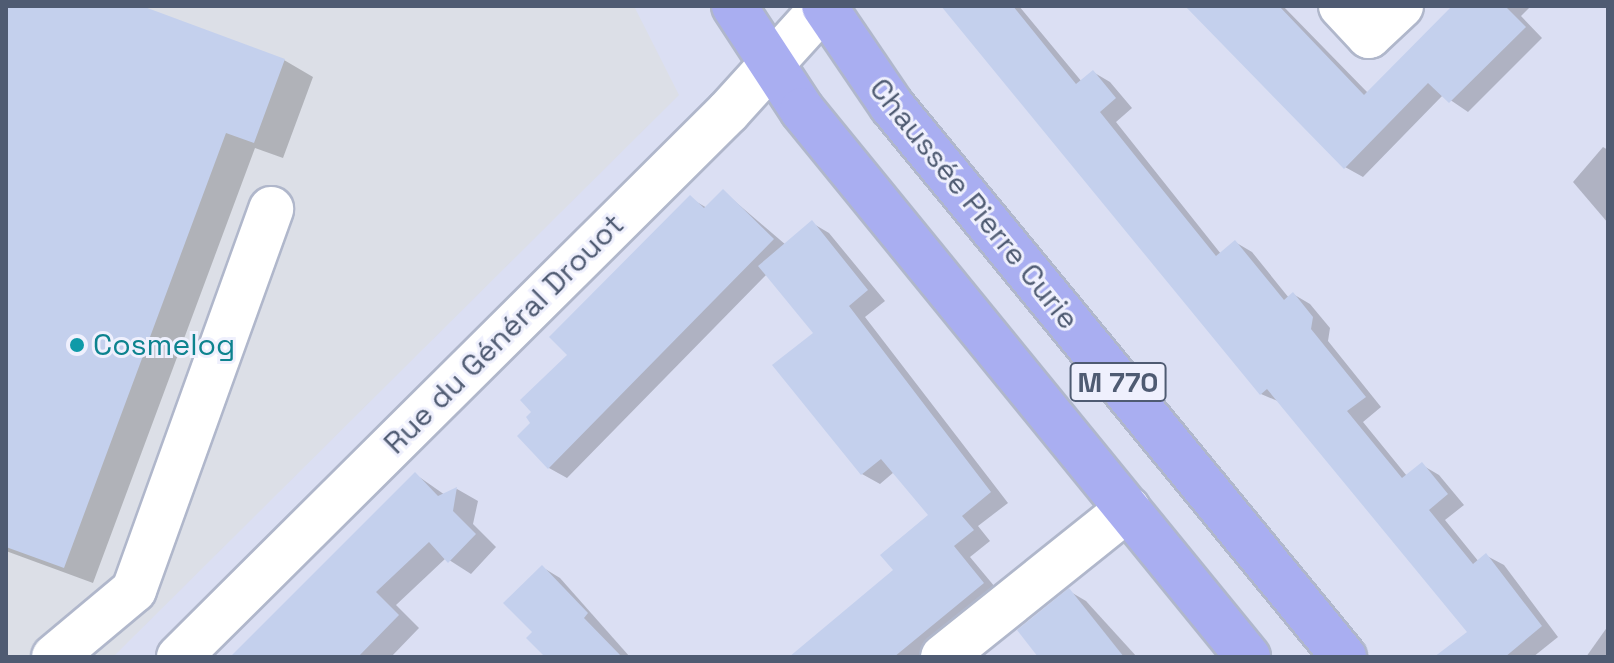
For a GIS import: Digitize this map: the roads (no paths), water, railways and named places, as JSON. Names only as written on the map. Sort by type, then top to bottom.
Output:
[{"type":"main road","name":"M 770","points":[[734,6],[770,68],[1248,657]]},
{"type":"main road","name":"Chaussée Pierre Curie","points":[[824,6],[892,106],[1344,657]]},
{"type":"street","name":"Rue du Général Drouot","points":[[179,657],[770,68],[824,6]]},
{"type":"street","points":[[1341,6],[1369,36],[1401,6]]},
{"type":"street","points":[[54,657],[134,590],[271,209]]},
{"type":"street","points":[[943,657],[1128,509]]},
{"type":"place","name":"Cosmelog","points":[[77,345]]}]
